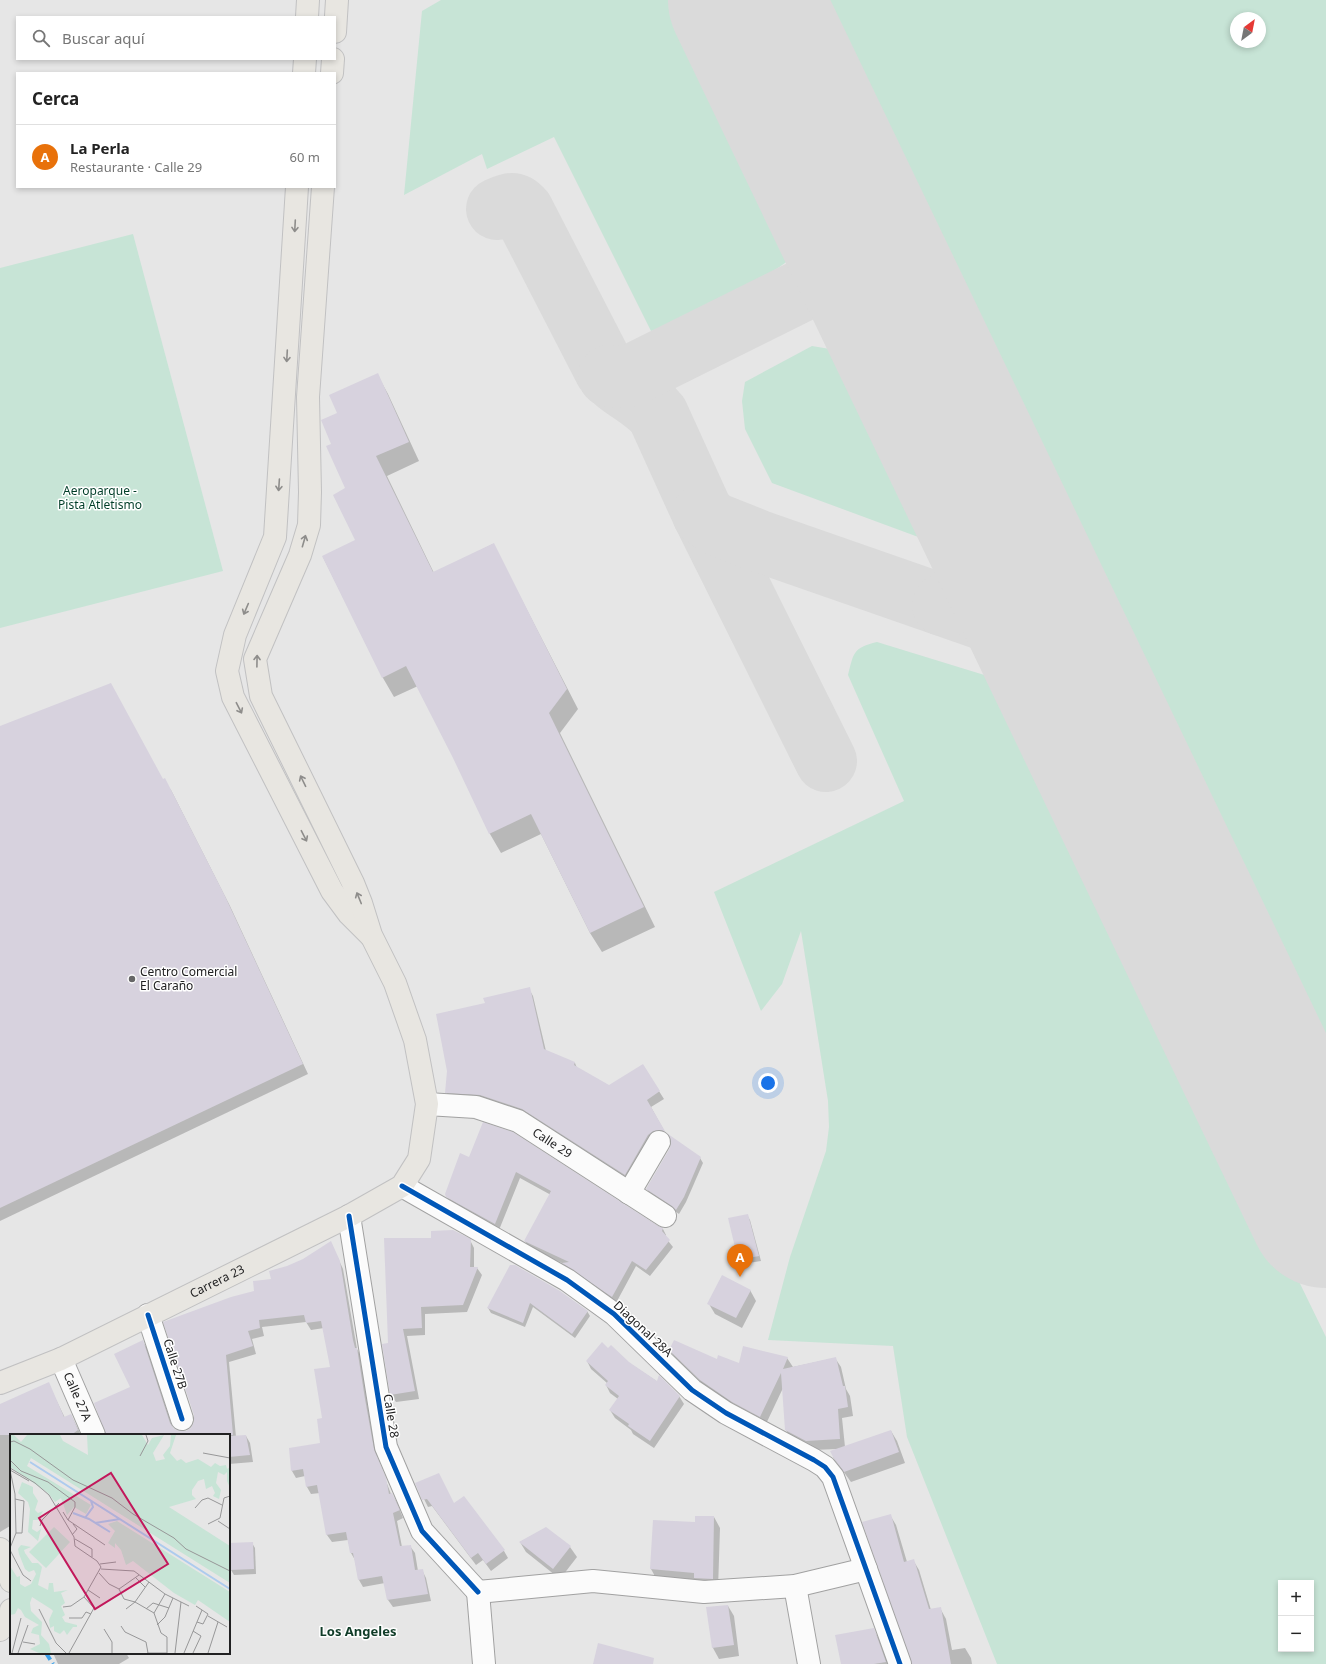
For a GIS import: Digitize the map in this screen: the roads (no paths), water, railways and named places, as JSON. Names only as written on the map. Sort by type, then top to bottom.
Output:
[{"type":"main road","points":[[307,16],[308,0]]},
{"type":"main road","points":[[336,21],[338,0]]},
{"type":"main road","points":[[304,72],[305,60]]},
{"type":"main road","points":[[332,72],[333,60]]},
{"type":"main road","points":[[297,188],[275,538],[235,635],[227,671],[233,697],[332,891],[349,914],[371,935]]},
{"type":"main road","points":[[323,188],[308,398],[310,492],[308,525],[300,556],[255,659],[261,696],[353,883],[371,935],[395,984],[415,1040],[427,1104]]},
{"type":"main road","name":"Carrera 23","points":[[0,1382],[61,1358],[349,1216],[402,1186],[419,1159],[427,1104]]},
{"type":"main road","points":[[0,1549],[10,1578]]},
{"type":"main road","points":[[0,1630],[10,1619]]},
{"type":"street","name":"Calle 29","points":[[427,1104],[476,1107],[518,1121],[666,1216]]},
{"type":"street","points":[[629,1193],[659,1142]]},
{"type":"street","name":"Diagonal 28A","points":[[402,1186],[567,1280],[614,1314],[692,1390],[726,1413],[825,1467],[833,1477],[866,1569]]},
{"type":"street","name":"Calle 28","points":[[349,1216],[386,1447],[422,1531],[478,1592]]},
{"type":"street","name":"Calle 27B","points":[[148,1315],[182,1419]]},
{"type":"street","name":"Calle 27A","points":[[61,1358],[94,1434]]},
{"type":"street","points":[[484,1664],[478,1592],[593,1581],[704,1592],[794,1586],[866,1569],[900,1664]]},
{"type":"street","points":[[794,1586],[809,1664]]},
{"type":"place","name":"Centro Comercial El Caraño","points":[[132,979]]},
{"type":"place","name":"La Perla","points":[[740,1277]]},
{"type":"district","name":"Los Angeles","points":[[358,1631]]},
{"type":"park label","name":"Aeroparque - Pista Atletismo","points":[[100,498]]}]
